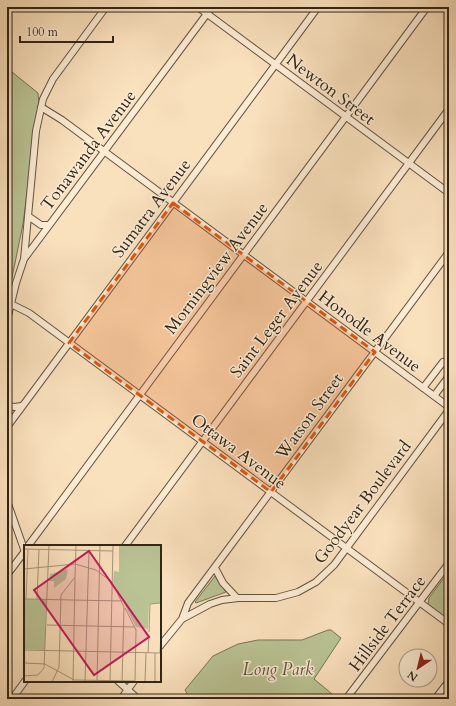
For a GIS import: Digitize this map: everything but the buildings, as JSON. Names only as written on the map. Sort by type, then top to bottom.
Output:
[{"type":"street","points":[[24,259],[36,131],[41,107],[48,87],[53,79],[106,7]]},
{"type":"street","name":"Newton Street","points":[[198,7],[449,193]]},
{"type":"street","name":"Tonawanda Avenue","points":[[7,320],[24,259],[212,7]]},
{"type":"street","name":"Sumatra Avenue","points":[[7,427],[21,406],[318,7]]},
{"type":"street","name":"Morningview Avenue","points":[[29,545],[427,7]]},
{"type":"street","name":"Honodle Avenue","points":[[41,107],[62,120],[449,407]]},
{"type":"street","name":"Saint Leger Avenue","points":[[126,545],[449,109]]},
{"type":"street","points":[[28,216],[41,225],[49,225]]},
{"type":"street","name":"Watson Street","points":[[182,619],[188,603],[449,252]]},
{"type":"street","name":"Ottawa Avenue","points":[[11,304],[29,313],[449,624]]},
{"type":"street","points":[[423,388],[443,362],[449,366]]},
{"type":"street","points":[[434,396],[449,376]]},
{"type":"street","points":[[7,406],[21,406]]},
{"type":"street","name":"Goodyear Boulevard","points":[[161,645],[182,619],[210,604],[222,600],[237,598],[269,599],[298,592],[312,585],[324,576],[449,410]]},
{"type":"street","points":[[7,501],[24,548]]},
{"type":"street","points":[[7,575],[24,552]]},
{"type":"street","name":"Hillside Terrace","points":[[346,699],[449,563]]},
{"type":"street","points":[[215,568],[223,583],[237,598]]},
{"type":"street","points":[[435,699],[449,681]]},
{"type":"street","points":[[12,699],[24,682]]},
{"type":"street","points":[[119,682],[127,691],[138,699]]},
{"type":"street","points":[[121,699],[133,682]]},
{"type":"highlighted area","points":[[173,203],[375,352],[271,492],[69,343]]},
{"type":"green space","points":[[7,68],[38,93],[39,104],[23,224],[7,302]]},
{"type":"green space","points":[[449,571],[449,621],[428,606],[429,598]]},
{"type":"green space","points":[[215,576],[226,592],[196,603],[195,602]]},
{"type":"green space","name":"Long Park","points":[[331,630],[341,638],[314,679],[338,699],[195,699],[188,695],[185,690],[213,656],[238,644],[258,640],[302,640]]}]
